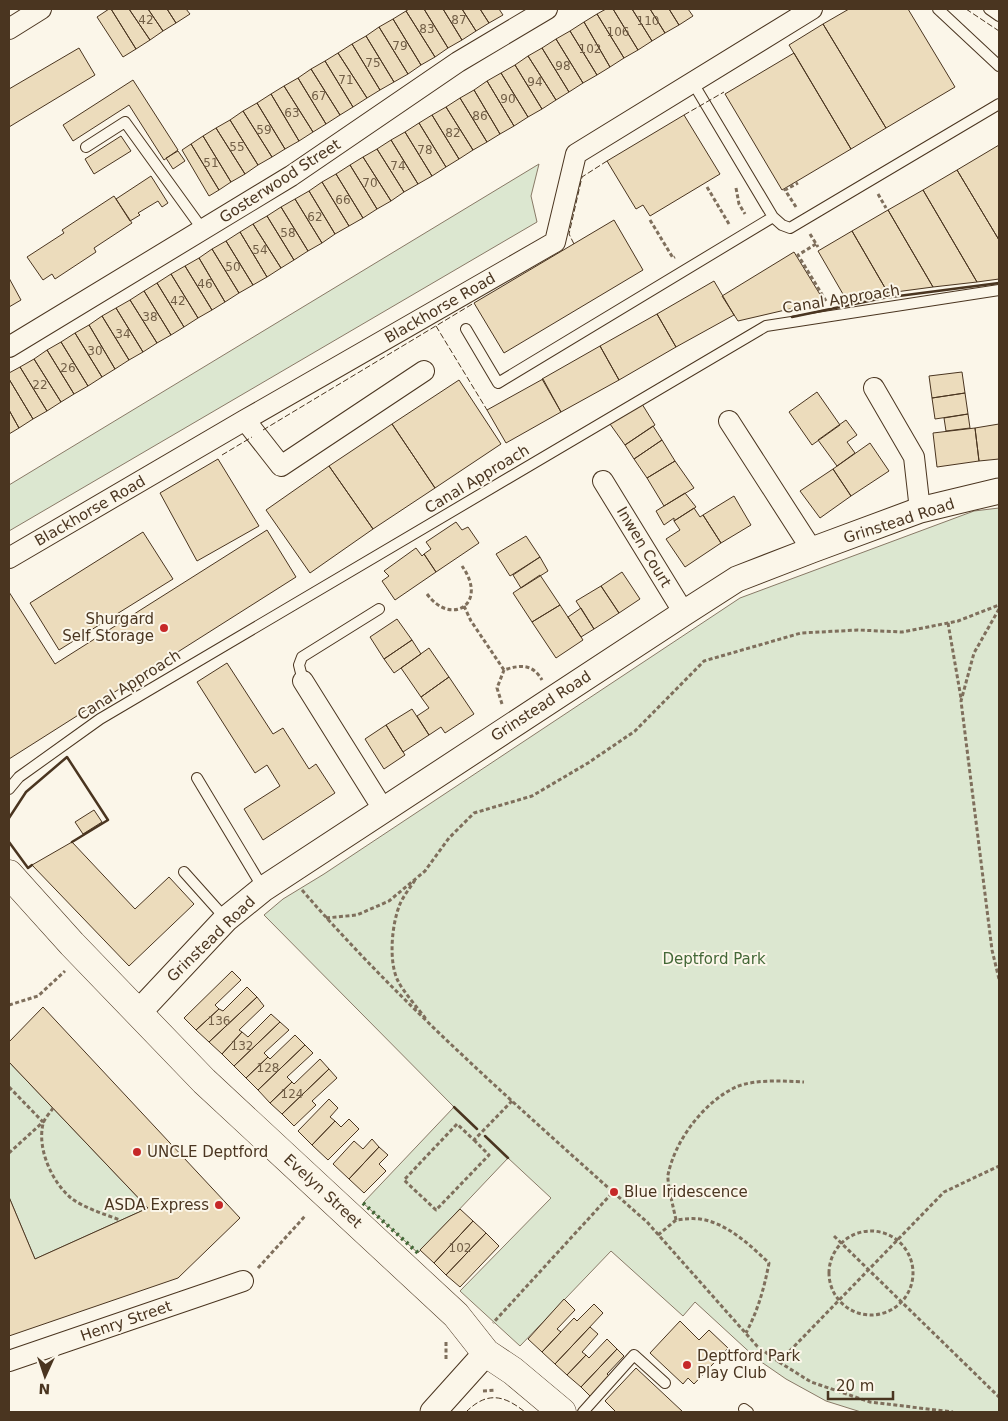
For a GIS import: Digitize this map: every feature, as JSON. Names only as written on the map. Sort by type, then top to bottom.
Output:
[{"type":"main road","name":"Evelyn Street","points":[[9,874],[26,895],[204,1081],[456,1315],[488,1340],[513,1371],[562,1412]]},
{"type":"street","points":[[9,29],[41,9]]},
{"type":"street","name":"Gosterwood Street","points":[[9,347],[291,176],[458,62],[547,9]]},
{"type":"street","name":"Blackhorse Road","points":[[9,558],[555,242],[576,154],[812,9]]},
{"type":"street","points":[[245,420],[281,466],[424,371]]},
{"type":"street","points":[[874,388],[914,457],[920,510]]},
{"type":"street","points":[[729,421],[812,550]]},
{"type":"street","name":"Inwen Court","points":[[603,481],[684,612]]},
{"type":"street","name":"Grinstead Road","points":[[138,1013],[226,920],[263,889],[737,579],[920,510],[999,491]]},
{"type":"street","points":[[303,681],[383,809]]},
{"type":"street","name":"Henry Street","points":[[9,1361],[243,1281]]},
{"type":"street","points":[[433,1412],[488,1340]]},
{"type":"lane","points":[[938,9],[999,66]]},
{"type":"lane","points":[[989,9],[999,16]]},
{"type":"lane","points":[[692,83],[773,217],[782,225],[790,228],[999,104]]},
{"type":"lane","points":[[86,147],[125,122],[203,230]]},
{"type":"lane","points":[[466,329],[498,383],[773,217]]},
{"type":"lane","name":"Canal Approach","points":[[9,789],[19,778],[100,718],[766,326],[999,290]]},
{"type":"lane","points":[[303,681],[299,665],[302,657],[379,609]]},
{"type":"lane","points":[[197,778],[263,889]]},
{"type":"lane","points":[[184,872],[226,920]]},
{"type":"lane","points":[[582,1412],[634,1355],[666,1383]]},
{"type":"path","points":[[707,187],[729,224]]},
{"type":"path","points":[[878,194],[886,208]]},
{"type":"path","points":[[721,229],[750,212]]},
{"type":"path","points":[[650,220],[673,258],[681,254]]},
{"type":"path","points":[[816,244],[798,255],[827,304]]},
{"type":"path","points":[[427,594],[439,607],[457,610],[464,606],[472,594],[472,584],[462,566]]},
{"type":"path","points":[[326,918],[357,915],[389,901],[425,871],[449,838],[474,813],[532,796],[588,764],[635,731],[704,661],[802,632],[858,630],[902,632],[948,623],[999,605]]},
{"type":"path","points":[[464,606],[504,670]]},
{"type":"path","points":[[961,701],[974,653],[999,609]]},
{"type":"path","points":[[948,623],[961,701],[992,950],[999,979]]},
{"type":"path","points":[[504,670],[520,665],[530,668],[541,677],[552,699]]},
{"type":"path","points":[[504,670],[497,688],[502,704],[513,724]]},
{"type":"path","points":[[288,872],[326,918],[434,1029],[610,1189],[612,1193],[617,1195],[647,1222],[757,1346],[778,1362],[811,1382],[870,1402],[953,1412]]},
{"type":"path","points":[[418,876],[400,903],[396,916],[393,944],[394,962],[398,981],[434,1029]]},
{"type":"path","points":[[9,1005],[38,996],[65,971]]},
{"type":"path","points":[[676,1220],[668,1176],[676,1153],[691,1123],[713,1101],[737,1086],[771,1080],[804,1082]]},
{"type":"path","points":[[9,1087],[43,1122],[42,1136],[45,1158],[55,1180],[71,1198],[91,1209],[120,1220]]},
{"type":"path","points":[[474,1140],[512,1101]]},
{"type":"path","points":[[9,1153],[43,1122],[53,1108]]},
{"type":"path","points":[[457,1124],[474,1140],[489,1155],[436,1210],[404,1180],[457,1124]]},
{"type":"path","points":[[778,1362],[870,1270],[944,1192],[998,1167],[999,1161]]},
{"type":"path","points":[[488,1340],[612,1193]]},
{"type":"path","points":[[243,1281],[254,1273],[306,1216]]},
{"type":"path","points":[[658,1235],[676,1220],[700,1219],[730,1230],[769,1263],[764,1288],[746,1334]]},
{"type":"path","points":[[872,1231],[888,1235],[907,1250],[913,1265],[913,1281],[902,1302],[890,1310],[870,1315],[851,1310],[839,1300],[828,1279],[829,1265],[834,1252],[841,1243],[854,1234],[872,1231]]},
{"type":"path","points":[[834,1236],[999,1397]]},
{"type":"green space","points":[[539,164],[531,196],[537,222],[9,531],[9,485]]},
{"type":"green space","name":"Deptford Park","points":[[999,508],[999,1412],[861,1412],[826,1401],[786,1379],[757,1359],[695,1302],[683,1316],[611,1251],[520,1346],[460,1291],[551,1198],[508,1158],[418,1253],[363,1203],[454,1107],[264,915],[283,899],[324,874],[740,598],[974,511]]},
{"type":"green space","points":[[9,1062],[148,1208],[35,1259],[9,1197]]},
{"type":"building","points":[[111,9],[136,49],[123,57],[97,17]]},
{"type":"building","points":[[111,9],[129,9],[150,40],[136,49]]},
{"type":"building","points":[[129,9],[148,9],[163,31],[150,40]]},
{"type":"building","points":[[148,9],[167,9],[176,23],[163,31]]},
{"type":"building","points":[[167,9],[186,9],[190,14],[176,23]]},
{"type":"building","points":[[409,9],[424,9],[448,48],[435,57],[406,11]]},
{"type":"building","points":[[424,9],[443,9],[462,40],[448,48]]},
{"type":"building","points":[[443,9],[462,9],[476,31],[462,40]]},
{"type":"building","points":[[462,9],[480,9],[489,23],[476,31]]},
{"type":"building","points":[[480,9],[499,9],[503,15],[489,23]]},
{"type":"building","points":[[606,9],[613,9],[638,50],[624,58],[597,14]]},
{"type":"building","points":[[613,9],[632,9],[652,41],[638,50]]},
{"type":"building","points":[[632,9],[650,9],[665,33],[652,41]]},
{"type":"building","points":[[650,9],[669,9],[679,25],[665,33]]},
{"type":"building","points":[[669,9],[688,9],[693,16],[679,25]]},
{"type":"building","points":[[849,9],[908,9],[955,87],[886,128],[823,24]]},
{"type":"building","points":[[406,11],[435,57],[421,65],[393,19]]},
{"type":"building","points":[[597,14],[624,58],[610,67],[584,22]]},
{"type":"building","points":[[393,19],[421,65],[408,74],[379,27]]},
{"type":"building","points":[[584,22],[610,67],[597,75],[570,31]]},
{"type":"building","points":[[823,24],[886,128],[851,149],[789,45]]},
{"type":"building","points":[[379,27],[408,74],[394,82],[366,36]]},
{"type":"building","points":[[570,31],[597,75],[583,83],[556,39]]},
{"type":"building","points":[[366,36],[394,82],[380,90],[352,44]]},
{"type":"building","points":[[556,39],[583,83],[569,92],[542,48]]},
{"type":"building","points":[[352,44],[380,90],[367,98],[338,53]]},
{"type":"building","points":[[79,48],[95,75],[9,127],[9,89]]},
{"type":"building","points":[[542,48],[569,92],[556,100],[528,56]]},
{"type":"building","points":[[338,53],[367,98],[353,107],[325,61]]},
{"type":"building","points":[[794,53],[851,149],[782,190],[725,94]]},
{"type":"building","points":[[528,56],[556,100],[542,109],[515,65]]},
{"type":"building","points":[[325,61],[353,107],[340,115],[311,69]]},
{"type":"building","points":[[515,65],[542,109],[528,117],[501,73]]},
{"type":"building","points":[[311,69],[340,115],[326,124],[298,78]]},
{"type":"building","points":[[501,73],[528,117],[514,126],[487,81]]},
{"type":"building","points":[[298,78],[326,124],[313,132],[284,86]]},
{"type":"building","points":[[133,80],[178,150],[164,160],[129,105],[73,141],[63,125]]},
{"type":"building","points":[[487,81],[514,126],[500,134],[474,90]]},
{"type":"building","points":[[284,86],[313,132],[299,141],[271,94]]},
{"type":"building","points":[[474,90],[500,134],[487,142],[460,98]]},
{"type":"building","points":[[271,94],[299,141],[285,149],[257,103]]},
{"type":"building","points":[[460,98],[487,142],[473,150],[446,107]]},
{"type":"building","points":[[257,103],[285,149],[272,157],[243,111]]},
{"type":"building","points":[[446,107],[473,150],[459,159],[432,115]]},
{"type":"building","points":[[243,111],[272,157],[258,165],[230,120]]},
{"type":"building","points":[[432,115],[459,159],[446,167],[419,123]]},
{"type":"building","points":[[684,115],[720,174],[650,216],[643,205],[636,209],[607,161]]},
{"type":"building","points":[[230,120],[258,165],[245,174],[216,128]]},
{"type":"building","points":[[419,123],[446,167],[432,176],[405,132]]},
{"type":"building","points":[[216,128],[245,174],[231,182],[203,136]]},
{"type":"building","points":[[405,132],[432,176],[418,184],[391,140]]},
{"type":"building","points":[[121,136],[131,151],[94,174],[85,159]]},
{"type":"building","points":[[203,136],[231,182],[219,190],[191,144]]},
{"type":"building","points":[[391,140],[418,184],[404,192],[377,149]]},
{"type":"building","points":[[191,144],[219,190],[209,196],[182,150]]},
{"type":"building","points":[[999,145],[999,240],[957,170]]},
{"type":"building","points":[[377,149],[404,192],[391,201],[363,157]]},
{"type":"building","points":[[178,151],[185,161],[173,169],[166,158]]},
{"type":"building","points":[[363,157],[391,201],[377,209],[350,165]]},
{"type":"building","points":[[350,165],[377,209],[363,218],[336,174]]},
{"type":"building","points":[[957,170],[999,240],[999,279],[977,282],[923,190]]},
{"type":"building","points":[[336,174],[363,218],[349,226],[322,182]]},
{"type":"building","points":[[151,176],[168,203],[162,207],[158,201],[138,213],[140,215],[130,221],[116,199]]},
{"type":"building","points":[[322,182],[349,226],[335,234],[309,191]]},
{"type":"building","points":[[923,190],[977,282],[933,287],[888,210]]},
{"type":"building","points":[[309,191],[335,234],[322,243],[295,199]]},
{"type":"building","points":[[114,196],[132,223],[94,248],[96,252],[55,279],[52,274],[43,280],[27,257],[64,233],[62,230]]},
{"type":"building","points":[[295,199],[322,243],[308,251],[281,207]]},
{"type":"building","points":[[281,207],[308,251],[294,260],[267,216]]},
{"type":"building","points":[[888,210],[933,287],[888,293],[852,231]]},
{"type":"building","points":[[267,216],[294,260],[281,268],[253,224]]},
{"type":"building","points":[[614,220],[643,270],[504,353],[474,303]]},
{"type":"building","points":[[253,224],[281,268],[267,277],[240,232]]},
{"type":"building","points":[[852,231],[888,293],[847,301],[818,251]]},
{"type":"building","points":[[240,232],[267,277],[253,285],[226,241]]},
{"type":"building","points":[[226,241],[253,285],[239,293],[212,249]]},
{"type":"building","points":[[212,249],[239,293],[225,302],[199,258]]},
{"type":"building","points":[[794,252],[824,301],[738,321],[722,296]]},
{"type":"building","points":[[199,258],[225,302],[212,310],[185,266]]},
{"type":"building","points":[[185,266],[212,310],[198,318],[171,274]]},
{"type":"building","points":[[171,274],[198,318],[184,327],[157,283]]},
{"type":"building","points":[[9,278],[21,300],[9,307]]},
{"type":"building","points":[[714,281],[734,315],[676,347],[657,314]]},
{"type":"building","points":[[157,283],[184,327],[171,335],[144,291]]},
{"type":"building","points":[[144,291],[171,335],[157,343],[130,300]]},
{"type":"building","points":[[130,300],[157,343],[143,352],[116,308]]},
{"type":"building","points":[[116,308],[143,352],[129,360],[102,316]]},
{"type":"building","points":[[657,314],[676,347],[619,380],[600,346]]},
{"type":"building","points":[[102,316],[129,360],[115,369],[89,325]]},
{"type":"building","points":[[89,325],[115,369],[102,377],[75,333]]},
{"type":"building","points":[[75,333],[102,377],[88,386],[61,342]]},
{"type":"building","points":[[61,342],[88,386],[74,394],[47,350]]},
{"type":"building","points":[[600,346],[619,380],[561,412],[542,379]]},
{"type":"building","points":[[47,350],[74,394],[61,402],[34,359]]},
{"type":"building","points":[[34,359],[61,402],[47,411],[20,367]]},
{"type":"building","points":[[20,367],[47,411],[33,419],[9,379],[9,373]]},
{"type":"building","points":[[962,372],[965,393],[932,398],[929,376]]},
{"type":"building","points":[[9,379],[33,419],[19,428],[9,410]]},
{"type":"building","points":[[543,379],[561,412],[506,443],[487,410]]},
{"type":"building","points":[[459,380],[501,444],[435,488],[392,424]]},
{"type":"building","points":[[817,392],[840,425],[812,445],[789,412]]},
{"type":"building","points":[[965,393],[968,414],[935,419],[932,398]]},
{"type":"building","points":[[642,404],[655,425],[625,445],[610,424]]},
{"type":"building","points":[[9,410],[19,428],[9,434]]},
{"type":"building","points":[[968,414],[970,428],[946,431],[944,418]]},
{"type":"building","points":[[846,420],[857,435],[847,442],[855,453],[837,466],[818,440]]},
{"type":"building","points":[[392,424],[435,488],[373,529],[329,466]]},
{"type":"building","points":[[999,424],[999,459],[979,461],[975,428]]},
{"type":"building","points":[[653,426],[662,440],[634,459],[625,445]]},
{"type":"building","points":[[975,428],[979,461],[937,467],[933,433]]},
{"type":"building","points":[[662,440],[675,461],[647,478],[634,459]]},
{"type":"building","points":[[870,443],[889,471],[851,496],[833,469]]},
{"type":"building","points":[[218,459],[259,526],[197,561],[160,493]]},
{"type":"building","points":[[675,461],[694,488],[664,506],[647,478]]},
{"type":"building","points":[[329,466],[373,529],[310,573],[266,510]]},
{"type":"building","points":[[833,469],[851,496],[820,518],[800,491]]},
{"type":"building","points":[[685,493],[696,507],[664,525],[656,511]]},
{"type":"building","points":[[734,496],[751,525],[721,543],[703,515]]},
{"type":"building","points":[[694,508],[700,517],[703,515],[721,543],[685,567],[666,539],[680,530],[674,521]]},
{"type":"building","points":[[456,522],[462,530],[468,527],[479,543],[436,572],[424,554],[431,549],[426,542]]},
{"type":"building","name":"Shurgard Self Storage","points":[[267,530],[296,577],[9,759],[9,592],[55,664]]},
{"type":"building","points":[[143,532],[173,579],[59,650],[30,603]]},
{"type":"building","points":[[526,536],[540,557],[510,576],[496,554]]},
{"type":"building","points":[[416,548],[422,556],[424,554],[436,572],[395,600],[382,581],[389,576],[384,571]]},
{"type":"building","points":[[540,557],[548,571],[521,588],[513,575]]},
{"type":"building","points":[[622,572],[640,599],[619,613],[601,586]]},
{"type":"building","points":[[540,575],[560,605],[532,622],[513,593]]},
{"type":"building","points":[[601,586],[619,613],[594,629],[576,601]]},
{"type":"building","points":[[560,605],[583,640],[556,658],[532,622]]},
{"type":"building","points":[[581,608],[594,629],[581,637],[568,617]]},
{"type":"building","points":[[397,619],[412,640],[384,659],[370,637]]},
{"type":"building","points":[[412,640],[421,654],[394,673],[384,659]]},
{"type":"building","points":[[429,648],[449,677],[421,697],[401,668]]},
{"type":"building","points":[[227,663],[273,734],[283,728],[309,769],[316,764],[335,793],[263,840],[244,809],[280,786],[267,765],[255,773],[197,682]]},
{"type":"building","points":[[449,677],[474,714],[445,733],[441,727],[429,735],[417,716],[429,708],[421,697]]},
{"type":"building","points":[[412,709],[429,735],[403,752],[386,725]]},
{"type":"building","points":[[386,725],[405,755],[384,769],[365,739]]},
{"type":"building","points":[[94,810],[102,822],[83,834],[75,822]]},
{"type":"building","points":[[72,842],[135,909],[169,877],[194,904],[129,966],[32,865]]},
{"type":"building","points":[[232,971],[241,980],[215,1005],[219,1009],[196,1030],[184,1018]]},
{"type":"building","points":[[247,987],[257,997],[209,1042],[196,1030],[219,1009],[223,1011]]},
{"type":"building","points":[[257,997],[264,1006],[239,1030],[242,1032],[222,1054],[209,1042]]},
{"type":"building","name":"UNCLE Deptford","points":[[43,1007],[240,1218],[178,1278],[9,1336],[9,1197],[35,1259],[148,1208],[9,1062],[9,1042]]},
{"type":"building","points":[[271,1014],[280,1022],[234,1066],[222,1054],[242,1032],[248,1037]]},
{"type":"building","points":[[280,1022],[289,1030],[264,1053],[268,1057],[246,1078],[234,1066]]},
{"type":"building","points":[[295,1035],[305,1045],[258,1090],[246,1078],[268,1057],[270,1059]]},
{"type":"building","points":[[305,1045],[313,1053],[287,1077],[292,1082],[270,1103],[258,1090]]},
{"type":"building","points":[[320,1059],[329,1069],[282,1114],[270,1103],[292,1082],[294,1084]]},
{"type":"building","points":[[329,1069],[337,1078],[312,1101],[316,1105],[294,1126],[282,1114]]},
{"type":"building","points":[[329,1099],[338,1108],[330,1117],[335,1121],[312,1145],[298,1131]]},
{"type":"building","points":[[349,1119],[359,1129],[328,1160],[312,1145],[335,1121],[341,1127]]},
{"type":"building","points":[[372,1139],[379,1147],[349,1179],[333,1164],[354,1141],[363,1149]]},
{"type":"building","points":[[379,1147],[388,1155],[379,1164],[386,1171],[364,1193],[349,1179]]},
{"type":"building","points":[[460,1209],[473,1221],[434,1263],[420,1250]]},
{"type":"building","points":[[473,1221],[486,1233],[446,1275],[434,1263]]},
{"type":"building","points":[[486,1233],[499,1246],[460,1287],[446,1275]]},
{"type":"building","points":[[564,1299],[575,1310],[557,1329],[561,1332],[542,1352],[528,1339]]},
{"type":"building","points":[[594,1304],[603,1313],[555,1364],[542,1352],[574,1318],[577,1321]]},
{"type":"building","name":"Deptford Park Play Club","points":[[680,1321],[699,1340],[709,1330],[728,1348],[694,1384],[688,1378],[683,1384],[650,1353]]},
{"type":"building","points":[[590,1327],[598,1334],[582,1352],[586,1355],[567,1375],[555,1364]]},
{"type":"building","points":[[607,1339],[617,1349],[581,1387],[567,1375],[586,1355],[589,1358]]},
{"type":"building","points":[[617,1349],[624,1356],[607,1374],[611,1378],[592,1398],[581,1387]]},
{"type":"building","points":[[636,1368],[683,1412],[616,1412],[605,1401]]},
{"type":"hedge","points":[[363,1203],[418,1253]]},
{"type":"fence","points":[[966,9],[999,31]]},
{"type":"fence","points":[[684,115],[724,92]]},
{"type":"fence","points":[[574,244],[569,234],[582,177],[607,161]]},
{"type":"fence","points":[[263,430],[474,303]]},
{"type":"fence","points":[[436,326],[487,410]]},
{"type":"fence","points":[[222,455],[252,437]]},
{"type":"fence","points":[[466,1412],[474,1405],[488,1398],[503,1399],[525,1412]]},
{"type":"wall","points":[[792,317],[883,298],[999,283]]},
{"type":"wall","points":[[9,818],[26,792],[67,757],[108,820],[72,842]]},
{"type":"wall","points":[[9,842],[28,868],[32,865]]},
{"type":"wall","points":[[454,1107],[477,1129]]},
{"type":"wall","points":[[485,1136],[508,1158]]},
{"type":"place","name":"Shurgard Self Storage","points":[[164,628]]},
{"type":"place","name":"UNCLE Deptford","points":[[137,1152]]},
{"type":"place","name":"Blue Iridescence","points":[[614,1192]]},
{"type":"place","name":"ASDA Express","points":[[219,1205]]},
{"type":"place","name":"Deptford Park Play Club","points":[[687,1365]]}]
